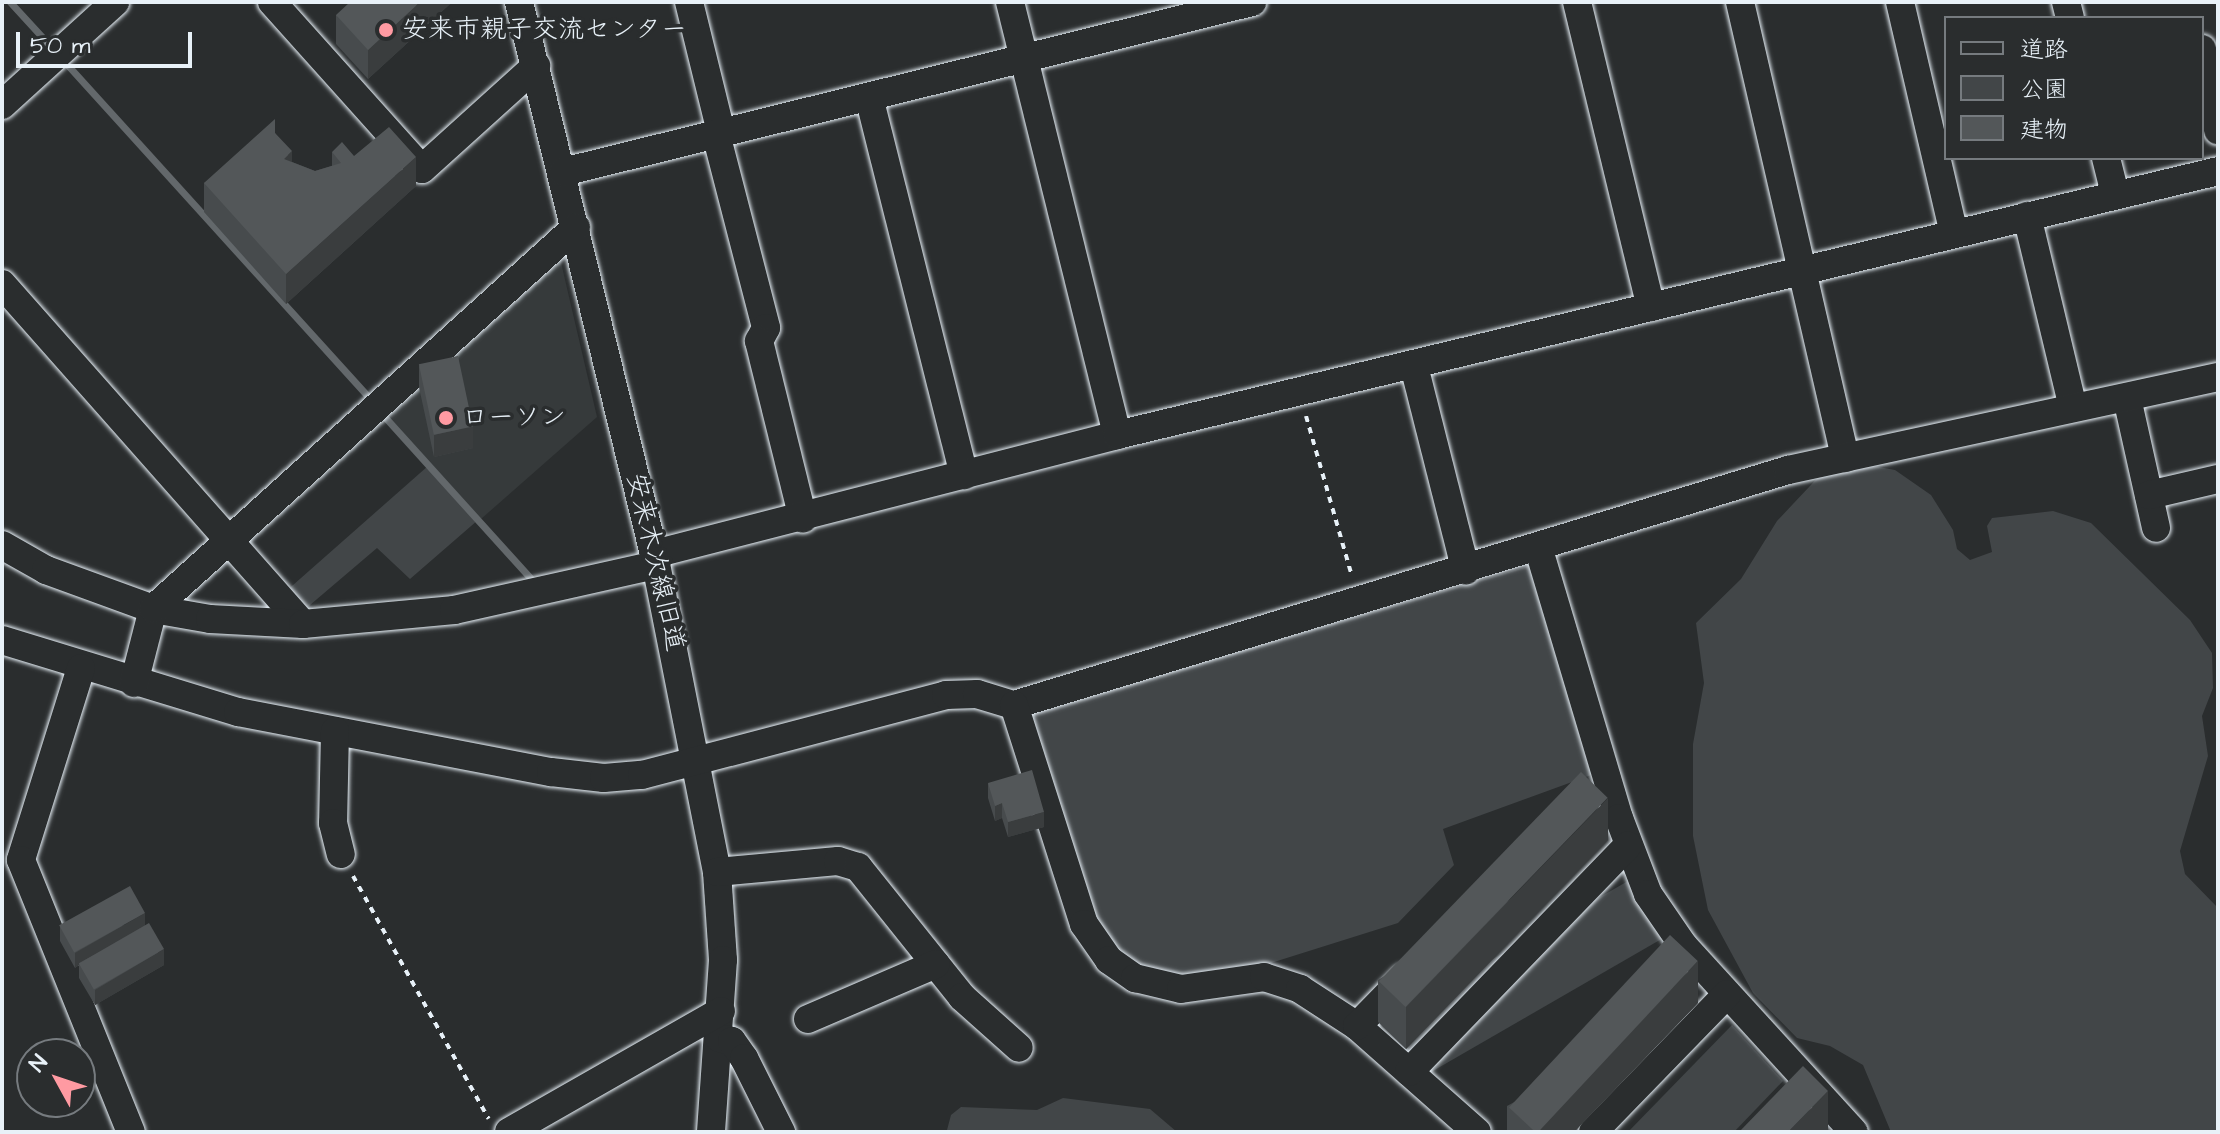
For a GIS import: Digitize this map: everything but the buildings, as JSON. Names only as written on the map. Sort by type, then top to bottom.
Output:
[{"type":"street","points":[[2,105],[115,2]]},
{"type":"street","points":[[272,2],[422,169],[536,66]]},
{"type":"street","name":"安来木次線旧道","points":[[519,2],[563,172],[655,560],[717,872],[723,919],[720,1024],[711,1132]]},
{"type":"street","points":[[689,2],[766,328],[759,341],[803,519]]},
{"type":"street","points":[[1010,2],[1117,435]]},
{"type":"street","points":[[563,172],[1024,62],[1252,2]]},
{"type":"street","points":[[1577,2],[1651,307]]},
{"type":"street","points":[[1740,2],[1845,458]]},
{"type":"street","points":[[1900,2],[1954,234]]},
{"type":"street","points":[[2204,59],[2218,130]]},
{"type":"street","points":[[869,97],[964,475]]},
{"type":"street","points":[[2106,160],[2115,194]]},
{"type":"street","points":[[2,545],[46,570],[153,609],[210,619],[303,624],[454,610],[655,560],[1117,435],[2218,171]]},
{"type":"street","points":[[2027,216],[2073,408]]},
{"type":"street","points":[[134,683],[153,609],[229,536],[576,227]]},
{"type":"street","points":[[2,284],[229,536],[303,624]]},
{"type":"street","points":[[1414,366],[1466,571]]},
{"type":"street","points":[[2,640],[134,683],[335,731],[604,778],[642,775],[946,695],[977,694],[1014,705],[1539,550],[1788,470],[2218,377]]},
{"type":"street","points":[[2127,398],[2156,528]]},
{"type":"street","points":[[2149,495],[2218,479]]},
{"type":"street","points":[[1539,550],[1628,845],[1648,894],[1683,945],[1727,994],[1799,1093],[1852,1131]]},
{"type":"street","points":[[81,668],[21,860],[131,1132]]},
{"type":"street","points":[[1014,705],[1084,924],[1109,960],[1135,978],[1181,989],[1264,977],[1300,989],[1357,1026],[1477,1132]]},
{"type":"street","points":[[335,731],[333,823],[341,854]]},
{"type":"street","points":[[1580,797],[1610,787]]},
{"type":"street","points":[[1409,1072],[1628,845]]},
{"type":"street","points":[[717,872],[838,861],[858,867],[969,1005],[1019,1048]]},
{"type":"street","points":[[1661,967],[1683,945]]},
{"type":"street","points":[[1357,1026],[1424,957]]},
{"type":"street","points":[[808,1019],[936,964]]},
{"type":"street","points":[[1593,1132],[1727,994]]},
{"type":"street","points":[[509,1132],[720,1024],[744,1058],[781,1132]]},
{"type":"path","points":[[1299,393],[1359,602]]},
{"type":"path","points":[[341,854],[496,1132]]},
{"type":"shaded area","points":[[560,258],[597,417],[481,519],[382,410]]},
{"type":"green space","points":[[1852,462],[1895,470],[1931,495],[1953,530],[1957,549],[1970,560],[1992,552],[1987,526],[1992,518],[2053,511],[2091,523],[2190,620],[2212,653],[2213,688],[2202,716],[2208,756],[2180,851],[2185,874],[2218,908],[2218,1132],[1891,1132],[1863,1065],[1830,1046],[1797,1038],[1753,993],[1708,910],[1693,836],[1693,744],[1704,683],[1696,623],[1741,579],[1777,521],[1825,470]]},
{"type":"green space","points":[[428,466],[478,520],[410,579],[377,548],[303,611],[284,593]]},
{"type":"green space","points":[[1532,565],[1594,774],[1443,829],[1454,865],[1398,923],[1213,981],[1168,982],[1104,942],[1030,713]]},
{"type":"green space","points":[[1628,881],[1662,939],[1421,1078],[1387,1020]]},
{"type":"green space","points":[[1732,1025],[1783,1081],[1734,1132],[1628,1132]]},
{"type":"green space","points":[[1063,1098],[1150,1109],[1177,1132],[947,1130],[951,1115],[961,1107],[1037,1110]]},
{"type":"waterway","points":[[10,2],[54,50]]},
{"type":"waterway","points":[[63,60],[368,396]]},
{"type":"waterway","points":[[383,415],[533,581]]},
{"type":"place","name":"安来市親子交流センター","points":[[386,30]]},
{"type":"place","name":"ローソン","points":[[446,418]]}]
